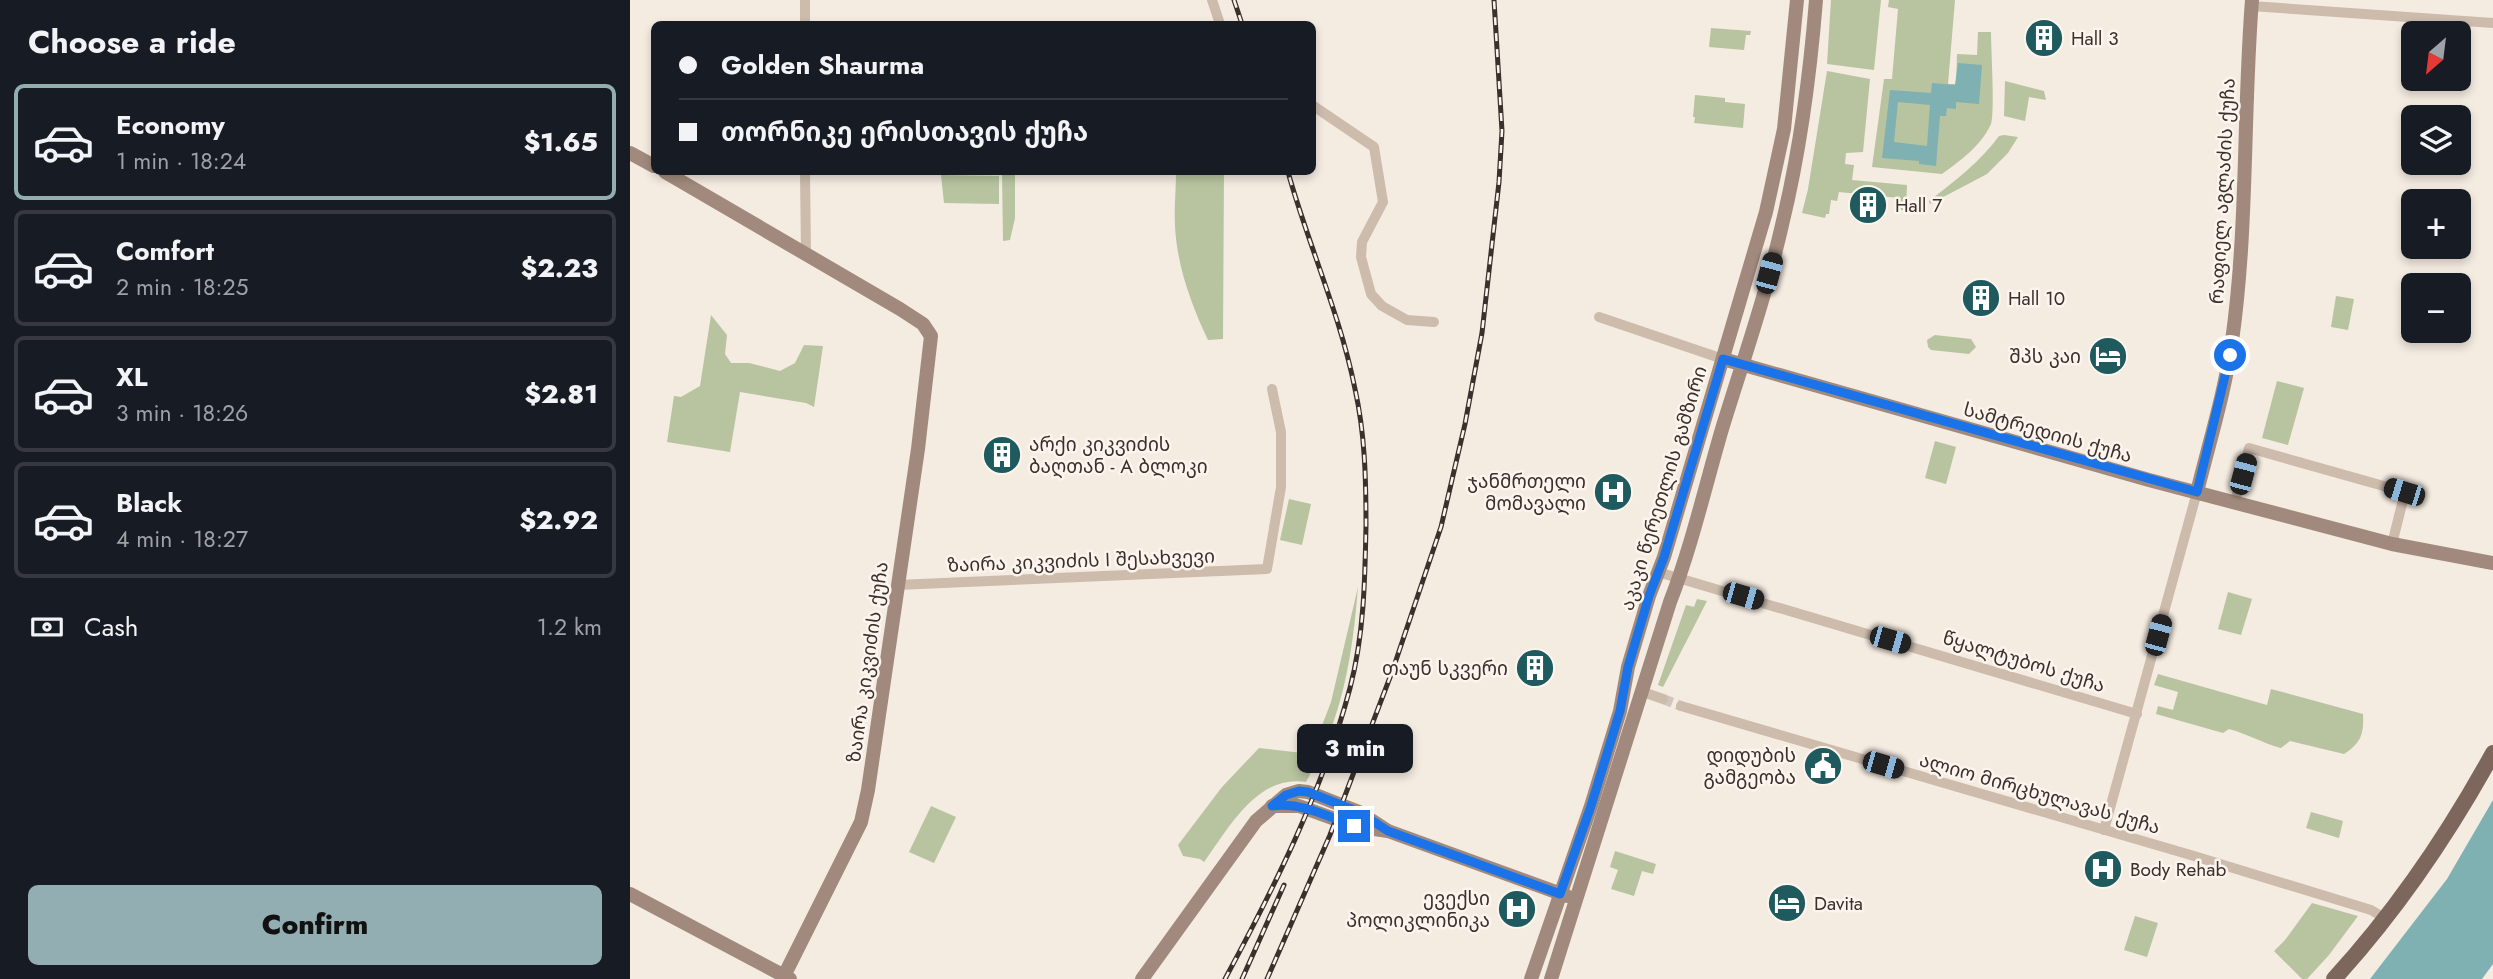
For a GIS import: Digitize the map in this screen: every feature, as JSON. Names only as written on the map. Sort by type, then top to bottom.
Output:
[{"type":"main road","name":"აკაკი წერეთლის გამზირი","points":[[1531,979],[1591,806],[1620,711],[1628,667],[1766,212],[1777,168],[1789,95],[1797,0]]},
{"type":"main road","name":"აკაკი წერეთლის გამზირი","points":[[1551,979],[1679,578],[1782,229],[1807,91],[1816,0]]},
{"type":"main road","name":"რაფიელ აგლაძის ქუჩა","points":[[2197,492],[2233,333],[2241,248],[2246,73],[2251,3]]},
{"type":"main road","points":[[630,153],[651,164]]},
{"type":"main road","points":[[669,175],[806,254]]},
{"type":"main road","name":"ზაირა კიკვიძის ქუჩა","points":[[787,977],[861,822],[918,449],[931,336],[917,320],[806,254]]},
{"type":"main road","name":"სამტრედიის ქუჩა","points":[[1723,359],[2392,544],[2493,563]]},
{"type":"main road","points":[[2334,979],[2386,919],[2438,846],[2493,753]]},
{"type":"main road","points":[[1142,979],[1256,821],[1286,795],[1299,791],[1359,812],[1388,831],[1578,900]]},
{"type":"main road","points":[[630,894],[787,977]]},
{"type":"street","points":[[805,0],[805,21]]},
{"type":"street","points":[[1212,0],[1219,21]]},
{"type":"street","points":[[2251,3],[2493,23]]},
{"type":"street","points":[[1316,108],[1374,147],[1383,202],[1362,242],[1361,257],[1371,294],[1382,306],[1407,320],[1434,322]]},
{"type":"street","points":[[806,175],[806,254]]},
{"type":"street","name":"სამტრედიის ქუჩა","points":[[1599,317],[1723,359]]},
{"type":"street","name":"ზაირა კიკვიძის I შესახვევი","points":[[897,585],[1267,569],[1281,487],[1281,432],[1272,389]]},
{"type":"street","points":[[2235,502],[2249,448],[2404,492],[2392,544]]},
{"type":"street","name":"რაფიელ აგლაძის ქუჩა","points":[[2105,830],[2197,492]]},
{"type":"street","name":"წყალტუბოს ქუჩა","points":[[1658,572],[2137,714]]},
{"type":"street","points":[[1643,692],[1663,699]]},
{"type":"street","name":"ალიო მირცხულავას ქუჩა","points":[[1681,706],[2371,910],[2386,919]]},
{"type":"green space","points":[[1831,0],[1881,0],[1874,70],[1827,64]]},
{"type":"green space","points":[[1889,0],[1955,0],[1948,84],[1956,84],[1957,54],[1977,55],[1978,32],[1991,32],[1991,124],[1976,146],[1942,174],[1872,167],[1884,79],[1892,79],[1898,9],[1888,7]]},
{"type":"green space","points":[[1711,28],[1751,31],[1750,35],[1746,35],[1744,50],[1709,47]]},
{"type":"green space","points":[[1827,71],[1870,79],[1863,152],[1846,153],[1845,164],[1854,165],[1852,180],[1907,185],[1906,210],[1899,210],[1899,198],[1839,192],[1837,201],[1831,200],[1829,214],[1826,214],[1825,218],[1802,213]]},
{"type":"green space","points":[[2005,81],[2044,91],[2046,100],[2029,97],[2025,121],[2004,116]]},
{"type":"green space","points":[[1695,95],[1725,98],[1725,102],[1745,104],[1743,128],[1694,123]]},
{"type":"green space","points":[[1999,136],[2018,137],[2008,153],[1987,174],[1930,204],[1929,201],[1975,163]]},
{"type":"green space","points":[[941,175],[999,176],[999,204],[944,203]]},
{"type":"green space","points":[[1002,175],[1015,175],[1015,218],[1010,240],[1003,241]]},
{"type":"green space","points":[[1176,175],[1224,175],[1223,339],[1208,340],[1182,270],[1175,226]]},
{"type":"green space","points":[[2336,296],[2354,299],[2348,330],[2331,327]]},
{"type":"green space","points":[[711,315],[727,335],[725,354],[731,363],[749,363],[780,371],[795,363],[804,345],[823,346],[814,407],[806,403],[740,392],[730,452],[667,442],[674,396],[681,397],[700,386]]},
{"type":"green space","points":[[1935,335],[1971,339],[1976,347],[1969,354],[1931,350],[1927,340]]},
{"type":"green space","points":[[2277,381],[2304,388],[2288,445],[2262,438]]},
{"type":"green space","points":[[1935,441],[1956,447],[1946,484],[1925,478]]},
{"type":"green space","points":[[1289,499],[1311,504],[1302,545],[1280,540]]},
{"type":"green space","points":[[1358,587],[1345,682],[1326,743],[1306,782],[1273,786],[1259,795],[1234,820],[1204,862],[1183,856],[1178,845],[1222,787],[1259,748],[1311,754],[1331,702]]},
{"type":"green space","points":[[2228,592],[2252,599],[2241,635],[2218,629]]},
{"type":"green space","points":[[1697,599],[1707,601],[1663,687],[1658,685],[1686,605],[1694,607]]},
{"type":"green space","points":[[2158,674],[2267,705],[2271,689],[2363,714],[2362,733],[2358,742],[2344,754],[2290,741],[2281,748],[2229,729],[2223,733],[2156,714],[2158,706],[2173,710],[2178,692],[2154,685]]},
{"type":"green space","points":[[931,806],[956,817],[934,863],[909,852]]},
{"type":"green space","points":[[2311,812],[2343,821],[2339,838],[2306,828]]},
{"type":"green space","points":[[1615,851],[1656,864],[1653,874],[1642,871],[1634,896],[1611,889],[1618,870],[1610,867]]},
{"type":"green space","points":[[2312,903],[2358,916],[2329,955],[2307,979],[2302,979],[2274,951]]},
{"type":"green space","points":[[2135,916],[2158,923],[2147,957],[2124,950]]},
{"type":"water","points":[[1958,63],[1982,65],[1979,104],[1956,102],[1956,109],[1947,108],[1946,116],[1940,116],[1936,166],[1919,164],[1919,161],[1882,158],[1890,90],[1931,93],[1932,83],[1955,85]],"holes":[[[1898,102],[1930,105],[1927,146],[1894,142]]]},
{"type":"water","points":[[2493,800],[2493,964],[2482,979],[2370,979],[2447,879]]},
{"type":"tunnel","points":[[1663,699],[1681,706]]},
{"type":"railway","points":[[1234,0],[1241,21]]},
{"type":"railway","points":[[1267,979],[1330,835],[1392,672],[1441,527],[1465,424],[1482,333],[1499,182],[1502,131],[1494,0]]},
{"type":"railway","points":[[1225,979],[1296,837],[1326,763],[1355,668],[1363,607],[1366,491],[1358,406],[1341,334],[1289,175]]},
{"type":"railway","points":[[1242,979],[1284,885]]},
{"type":"place","name":"Hall 3","points":[[2044,38]]},
{"type":"place","name":"Hall 7","points":[[1868,205]]},
{"type":"place","name":"Hall 10","points":[[1981,298]]},
{"type":"place","name":"შპს კაი","points":[[2108,356]]},
{"type":"place","name":"არქი კიკვიძის ბაღთან - A ბლოკი","points":[[1002,455]]},
{"type":"place","name":"ჯანმრთელი მომავალი","points":[[1613,492]]},
{"type":"place","name":"თაუნ სკვერი","points":[[1535,668]]},
{"type":"place","name":"დიდუბის გამგეობა","points":[[1823,766]]},
{"type":"place","name":"Body Rehab","points":[[2103,869]]},
{"type":"place","name":"Davita","points":[[1787,903]]},
{"type":"place","name":"ევექსი პოლიკლინიკა","points":[[1517,909]]},
{"type":"route","points":[[1354,826],[1299,806],[1272,806],[1286,795],[1299,791],[1308,792],[1359,812],[1388,831],[1560,894],[1620,711],[1628,667],[1723,359],[2197,492],[2230,355]]}]
